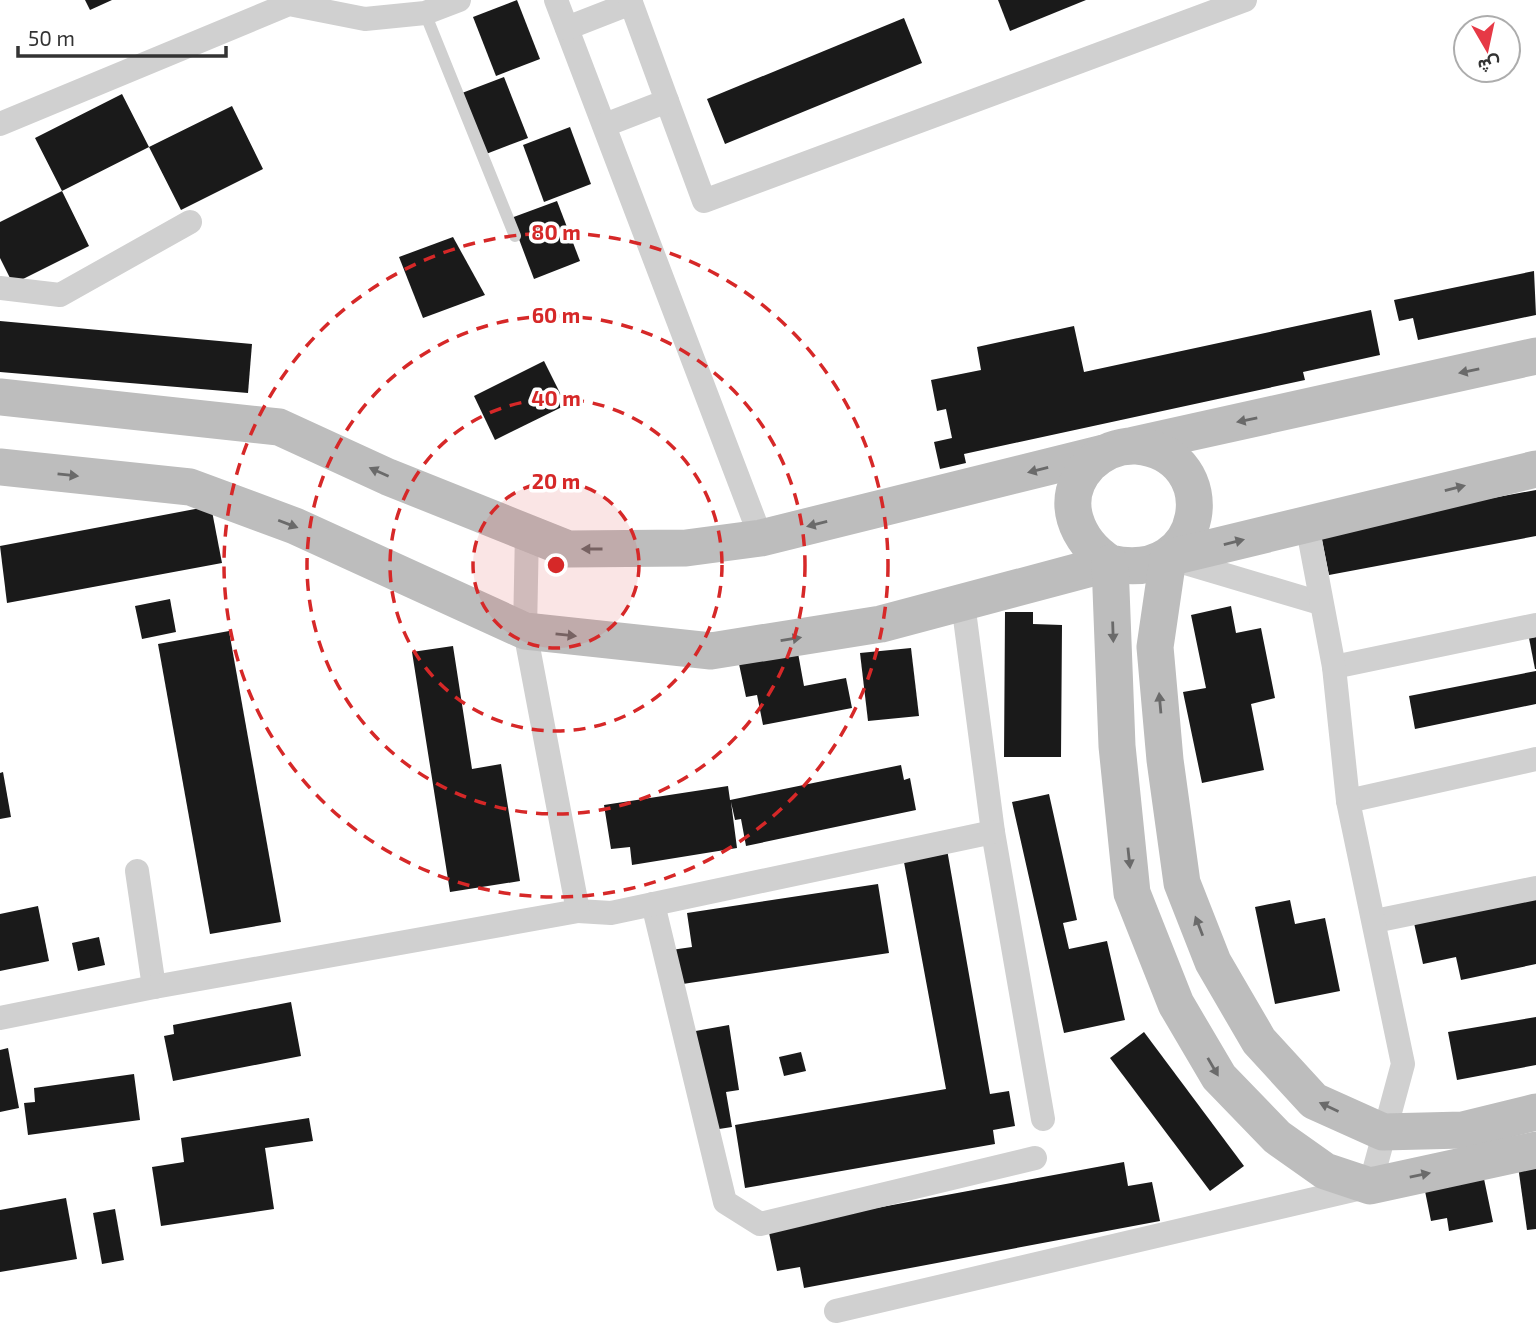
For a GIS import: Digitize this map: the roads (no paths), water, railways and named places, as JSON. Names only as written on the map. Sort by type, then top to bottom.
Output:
[{"type":"street","points":[[0,124],[289,4],[365,19],[425,13],[459,0]]},
{"type":"street","points":[[556,0],[761,538]]},
{"type":"street","points":[[567,28],[630,1],[704,201],[1245,0]]},
{"type":"street","points":[[605,125],[667,101]]},
{"type":"street","points":[[0,289],[60,295],[190,222]]},
{"type":"street","points":[[0,397],[279,427],[388,477],[568,549],[686,548],[761,538],[1116,449],[1536,356]]},
{"type":"street","points":[[1536,469],[1168,558],[1149,566],[1129,568],[1110,564],[1094,553],[1081,538],[1074,520],[1073,501],[1078,482],[1088,466],[1116,449],[1149,448],[1168,455],[1183,469],[1192,486],[1196,506],[1192,526],[1183,544],[1168,558],[1155,647],[1165,760],[1182,883],[1213,962],[1259,1041],[1314,1101],[1383,1132],[1463,1130],[1536,1112]]},
{"type":"street","points":[[0,467],[190,488],[295,526],[524,631],[711,651],[881,624],[1110,564]]},
{"type":"street","points":[[1307,524],[1334,667],[1348,801],[1403,1064],[1370,1186]]},
{"type":"street","points":[[527,531],[524,631],[578,911]]},
{"type":"street","points":[[1168,558],[1320,603]]},
{"type":"street","points":[[1110,564],[1117,746],[1132,893],[1177,1004],[1219,1077],[1277,1137],[1325,1171],[1370,1186]]},
{"type":"street","points":[[963,603],[993,832],[1043,1119]]},
{"type":"street","points":[[1334,667],[1536,625]]},
{"type":"street","points":[[1348,801],[1536,759]]},
{"type":"street","points":[[0,1018],[154,987],[578,911],[611,913],[993,832]]},
{"type":"street","points":[[137,871],[154,987]]},
{"type":"street","points":[[1375,921],[1536,888]]},
{"type":"street","points":[[653,904],[725,1202],[760,1224],[1035,1158]]},
{"type":"street","points":[[836,1311],[1370,1186],[1536,1150]]},
{"type":"lane","points":[[425,13],[515,236]]}]
